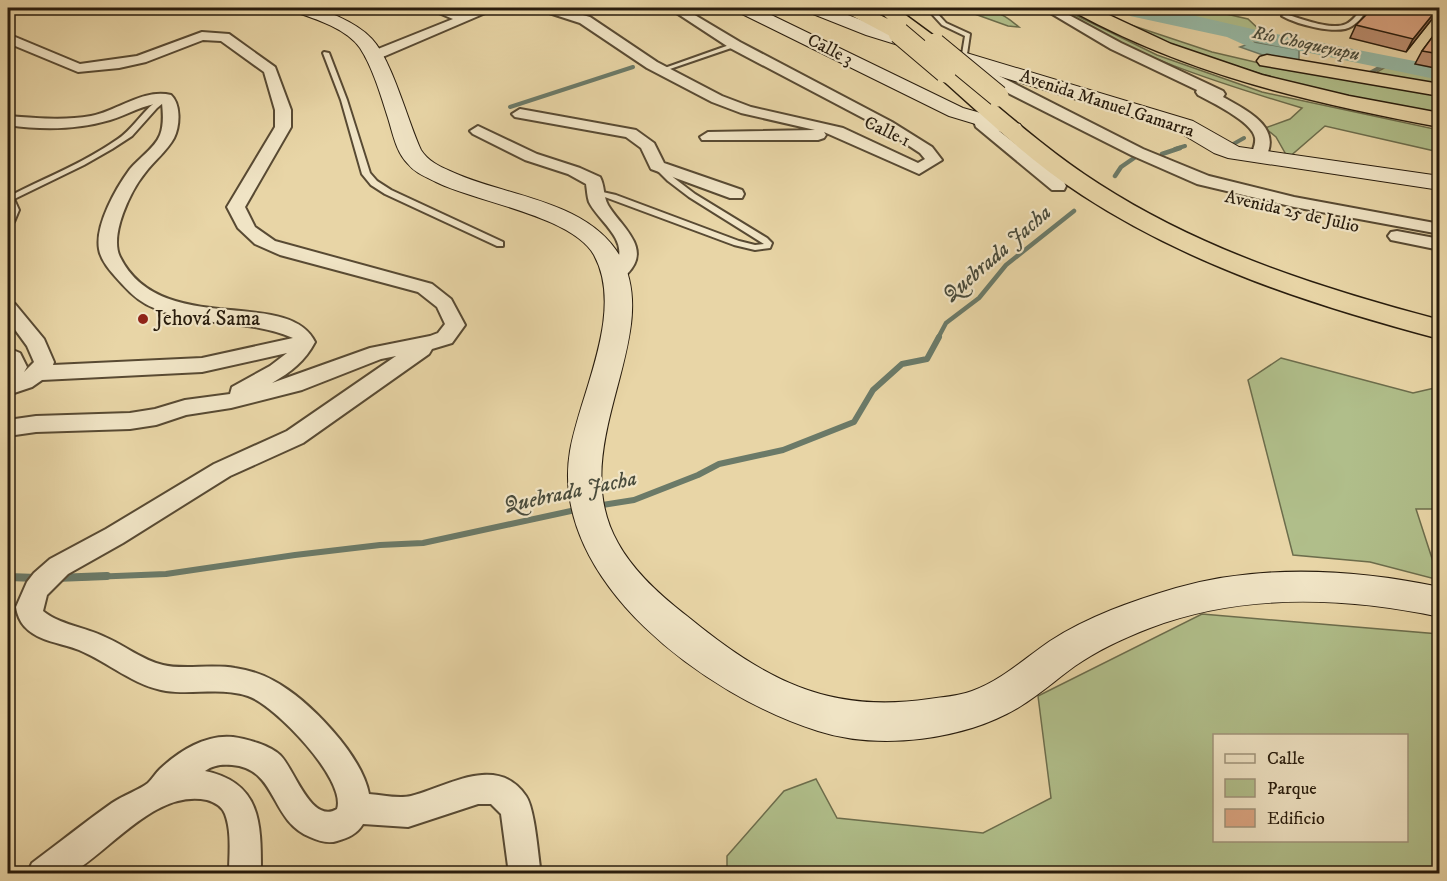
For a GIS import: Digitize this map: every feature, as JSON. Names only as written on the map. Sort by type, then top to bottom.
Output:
[{"type":"highway","points":[[852,8],[899,33],[1012,129],[1090,190],[1126,212],[1253,273],[1362,309],[1440,330]]},
{"type":"highway","points":[[884,8],[935,44],[1105,180],[1184,224],[1297,271],[1364,294],[1440,314]]},
{"type":"highway","points":[[1081,8],[1137,36],[1198,60],[1276,84],[1370,108],[1440,120]]},
{"type":"highway","points":[[1106,8],[1173,35],[1247,56],[1306,69],[1440,90]]},
{"type":"street","points":[[8,9],[25,8]]},
{"type":"street","points":[[301,8],[333,21],[358,35],[367,44],[417,161],[457,184],[540,210],[585,232],[600,245],[609,258],[617,303],[614,338],[586,454],[586,482],[600,544],[617,570],[645,602],[679,633],[722,665],[768,694],[828,715],[876,723],[915,720],[960,713],[981,707],[1015,690],[1065,652],[1102,631],[1213,594],[1256,586],[1342,588],[1389,592],[1440,602]]},
{"type":"street","points":[[434,8],[463,18]]},
{"type":"street","points":[[373,56],[491,8]]},
{"type":"street","name":"Calle 1","points":[[547,8],[585,20],[662,70],[734,106],[838,131],[919,169],[934,160],[926,150],[887,124],[735,45],[675,8]]},
{"type":"street","name":"Calle 3","points":[[744,8],[956,112],[1012,129]]},
{"type":"street","name":"Avenida Manuel Gamarra","points":[[814,8],[873,31],[964,60],[1185,126],[1201,133],[1223,150],[1440,183]]},
{"type":"street","points":[[1048,8],[1224,103],[1261,130],[1264,141],[1258,157]]},
{"type":"street","points":[[1070,8],[1092,20],[1137,36]]},
{"type":"street","points":[[8,38],[78,68],[119,64],[141,59],[202,36],[219,36],[264,64],[270,70],[285,118],[283,127],[236,207],[240,221],[252,236],[264,244],[436,293],[446,305],[454,325],[445,338],[434,342],[377,353],[294,385],[231,401],[185,408],[156,417],[130,421],[36,424],[8,428]]},
{"type":"street","name":"Avenida 25 de Julio","points":[[964,60],[979,72],[1015,91],[1156,161],[1203,180],[1241,191],[1440,229]]},
{"type":"street","points":[[1156,66],[1170,70],[1218,94]]},
{"type":"street","points":[[917,93],[938,92],[950,86],[949,76]]},
{"type":"street","points":[[8,120],[91,121],[148,100],[166,98],[170,102],[168,136],[124,190],[109,233],[108,250],[128,282],[142,294],[161,304],[209,316],[278,323],[301,334],[304,342],[302,350],[290,361],[237,394],[231,401]]},
{"type":"street","points":[[520,114],[631,133],[648,146],[657,166],[736,194]]},
{"type":"street","points":[[981,119],[981,124],[1058,186]]},
{"type":"street","points":[[478,131],[531,157],[594,181],[598,204],[620,231],[629,249],[626,265],[613,277]]},
{"type":"street","points":[[708,137],[815,135],[838,131]]},
{"type":"street","name":"Avenida 25 de Julio","points":[[1156,161],[1156,166],[1170,178],[1202,190],[1440,245]]},
{"type":"street","points":[[8,201],[10,210],[8,218]]},
{"type":"street","points":[[8,308],[37,344],[45,362],[40,373]]},
{"type":"street","points":[[8,385],[28,381],[40,373],[202,365],[304,342]]},
{"type":"street","points":[[160,791],[190,761],[209,753],[226,750],[239,751],[270,765],[288,796],[304,817],[319,824],[336,827],[352,818],[355,808],[353,789],[342,767],[318,736],[264,689],[240,681],[220,678],[163,678],[90,642],[49,629],[35,621],[29,609],[37,588],[51,570],[98,546],[164,503],[226,468],[293,438],[402,361],[434,342]]},
{"type":"street","points":[[8,355],[13,358],[17,367],[8,385]]},
{"type":"street","points":[[43,873],[137,803],[160,791],[191,783],[212,786],[229,794],[237,806],[242,825],[245,873]]},
{"type":"street","points":[[355,808],[408,812],[478,789],[497,790],[515,806],[525,873]]},
{"type":"lane","points":[[1285,16],[1331,28],[1342,27],[1348,26],[1366,8]]},
{"type":"lane","points":[[933,12],[944,24],[968,36],[964,60]]},
{"type":"lane","points":[[662,70],[735,45]]},
{"type":"lane","points":[[326,53],[344,100],[366,174],[374,183],[500,244]]},
{"type":"lane","points":[[8,201],[113,146],[134,131],[153,107],[166,98]]},
{"type":"lane","points":[[598,194],[610,195],[643,210],[740,244],[758,249],[767,246],[768,243],[763,238],[732,222],[676,183],[657,166]]},
{"type":"green space","points":[[958,8],[976,8],[997,12],[1019,27],[1008,26]]},
{"type":"green space","points":[[1053,8],[1061,8],[1157,55],[1262,92],[1439,130],[1439,152],[1325,126],[1288,158],[1276,137],[1265,128],[1290,119],[1302,108],[1174,66],[1112,40]]},
{"type":"green space","points":[[1150,8],[1200,8],[1248,19],[1265,35]]},
{"type":"green space","points":[[1131,25],[1212,52],[1281,68],[1439,95],[1439,116],[1359,100],[1281,80],[1204,56],[1128,27]]},
{"type":"green space","points":[[1393,63],[1439,72],[1439,84],[1375,73]]},
{"type":"green space","points":[[1281,358],[1413,393],[1439,387],[1439,509],[1416,509],[1439,580],[1370,562],[1293,555],[1248,380]]},
{"type":"green space","points":[[1202,614],[1439,634],[1439,873],[727,873],[727,856],[784,791],[816,779],[837,818],[983,833],[1051,798],[1038,696]]},
{"type":"shaded area","points":[[1254,42],[1299,50],[1299,64],[1277,60],[1240,47]]},
{"type":"building","points":[[1373,8],[1438,8],[1413,39],[1356,25]]},
{"type":"building","points":[[1436,32],[1440,33],[1440,54],[1422,51]]},
{"type":"waterway","points":[[1136,8],[1134,13],[1231,34],[1249,43]]},
{"type":"waterway","name":"Río Choqueyapu","points":[[1137,8],[1261,37],[1440,73]]},
{"type":"waterway","name":"Quebrada Jacha","points":[[1366,75],[1388,63]]},
{"type":"waterway","points":[[510,107],[633,67]]},
{"type":"waterway","name":"Quebrada Jacha","points":[[1228,147],[1244,138]]},
{"type":"waterway","name":"Quebrada Jacha","points":[[1175,149],[1185,146]]},
{"type":"waterway","name":"Quebrada Jacha","points":[[1162,154],[1180,148]]},
{"type":"waterway","name":"Quebrada Jacha","points":[[1115,176],[1121,167],[1134,158]]},
{"type":"waterway","name":"Quebrada Jacha","points":[[938,338],[946,323],[979,298],[1006,265],[1074,211]]},
{"type":"waterway","name":"Quebrada Jacha","points":[[596,506],[634,500],[698,475],[719,464],[783,450],[854,422],[873,390],[902,364],[927,359],[939,337]]},
{"type":"waterway","name":"Quebrada Jacha","points":[[66,578],[166,574],[295,555],[380,545],[423,543],[580,509]]},
{"type":"waterway","name":"Quebrada Jacha","points":[[56,578],[107,576]]},
{"type":"waterway","name":"Quebrada Jacha","points":[[26,578],[8,577],[37,578]]},
{"type":"place","name":"Jehová Sama","points":[[143,319]]}]
